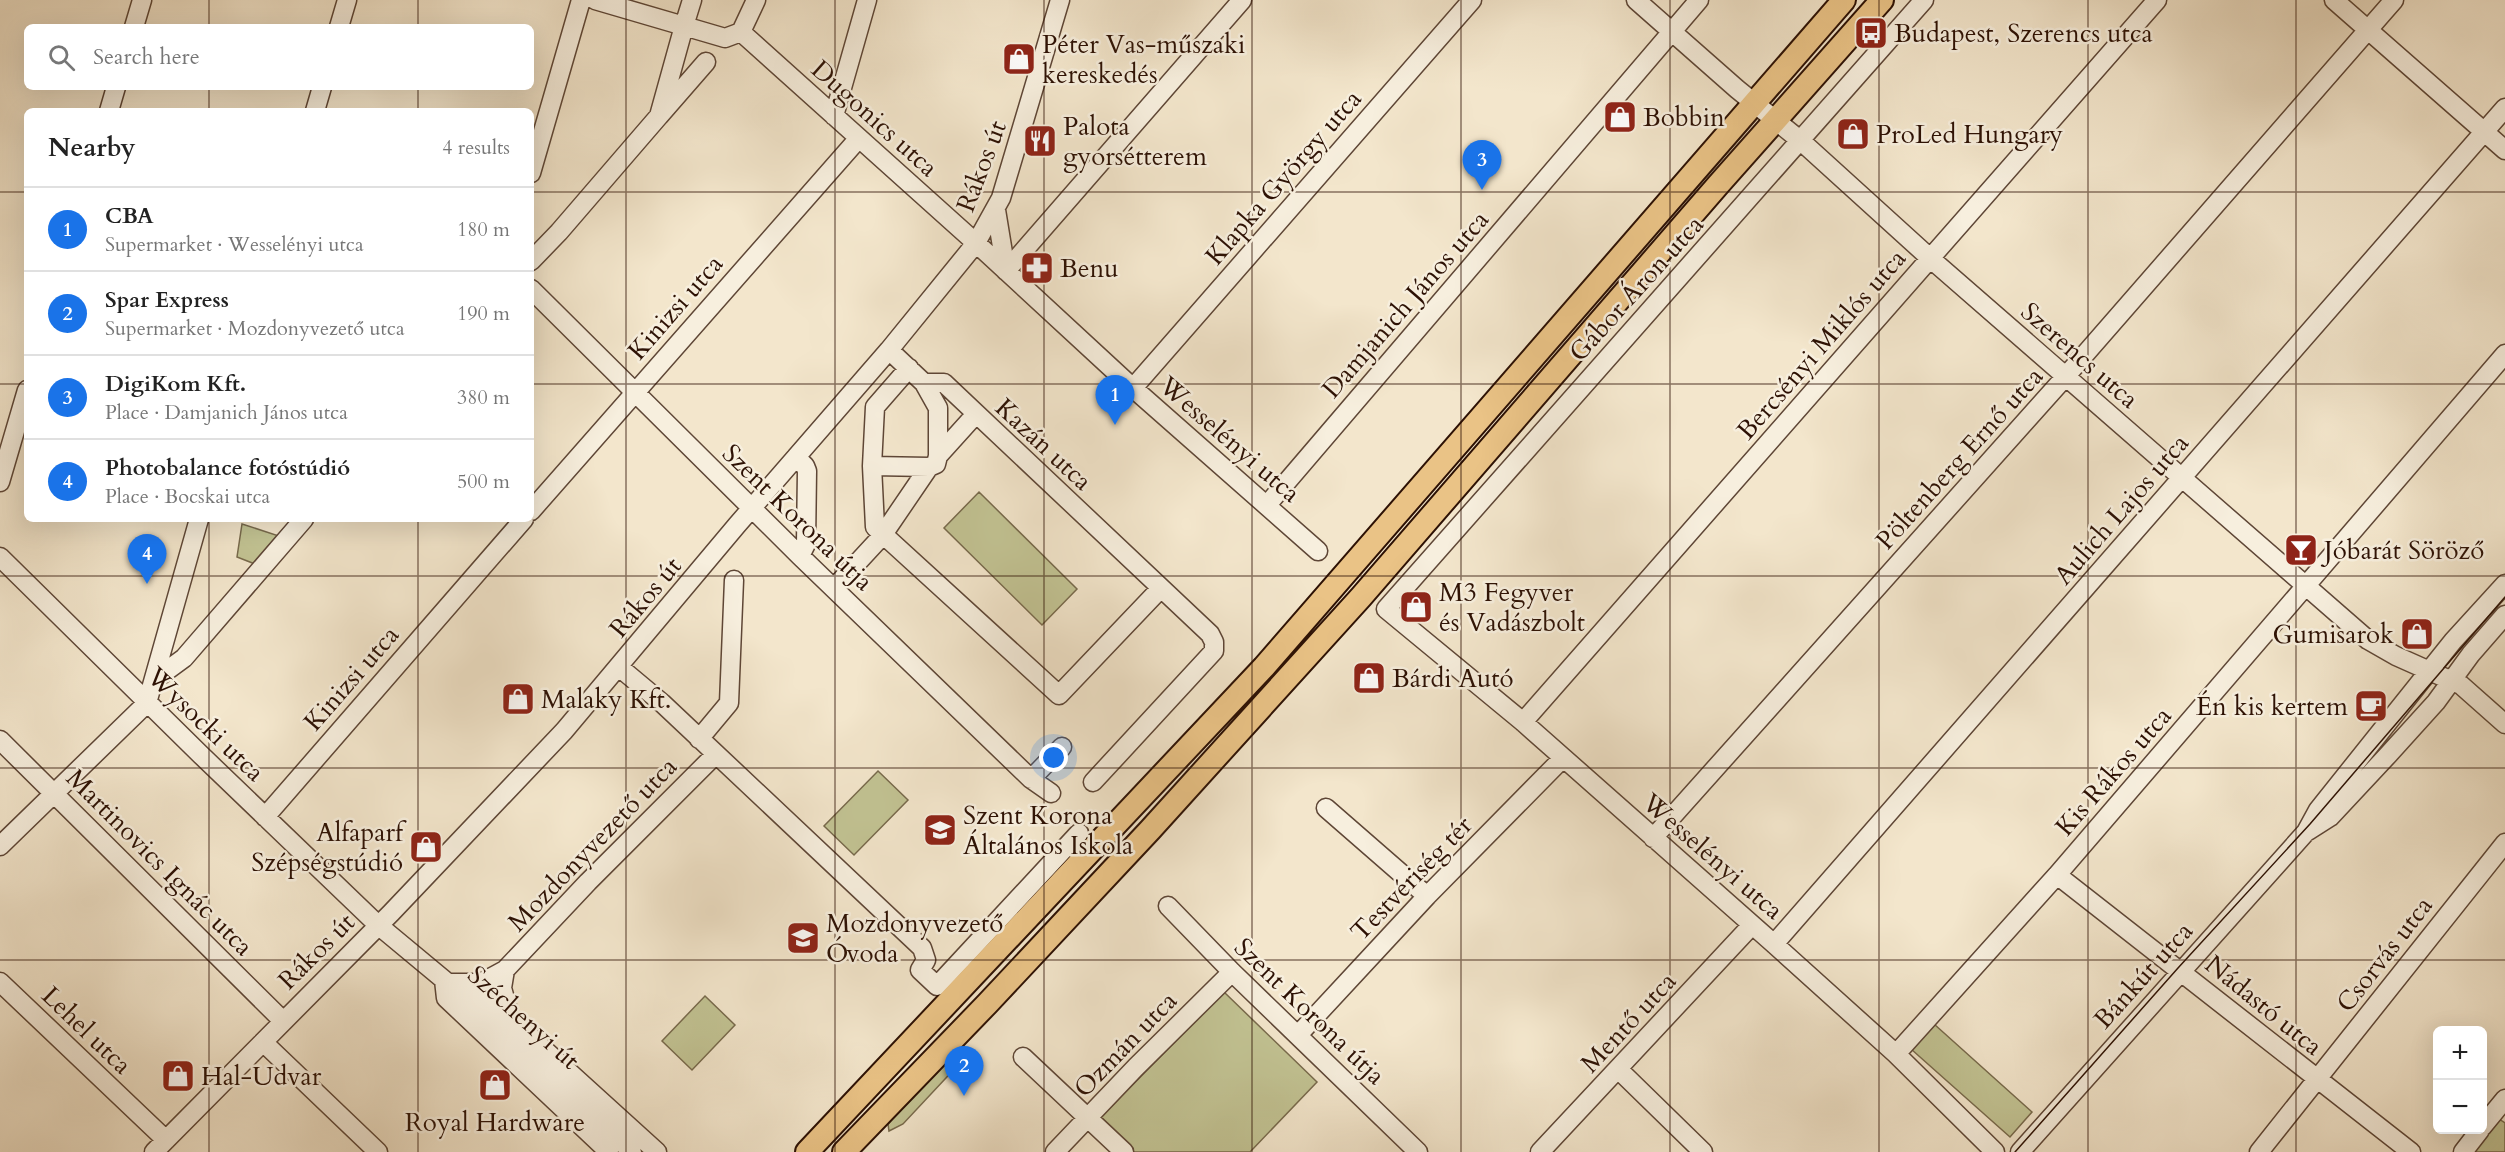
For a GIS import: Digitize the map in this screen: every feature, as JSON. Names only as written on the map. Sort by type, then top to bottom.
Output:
[{"type":"main road","points":[[807,1152],[1264,667],[1844,0]]},
{"type":"main road","points":[[844,1152],[1166,813],[1360,597],[1882,0]]},
{"type":"street","points":[[135,24],[142,0]]},
{"type":"street","points":[[340,24],[347,0]]},
{"type":"street","points":[[534,163],[581,0]]},
{"type":"street","points":[[595,0],[725,38],[741,32],[756,0]]},
{"type":"street","points":[[659,116],[692,0]]},
{"type":"street","points":[[834,116],[867,0]]},
{"type":"street","name":"Rákos út","points":[[160,1146],[378,925],[544,752],[619,668],[752,508],[889,350],[976,243],[996,210],[1012,166],[1060,0]]},
{"type":"street","points":[[1006,271],[1242,0]]},
{"type":"street","name":"Klapka György utca","points":[[1133,388],[1472,0]]},
{"type":"street","name":"Szerencs utca","points":[[1636,0],[1777,120],[1931,259],[2368,640],[2396,656],[2462,685],[2505,724]]},
{"type":"street","name":"Damjanich János utca","points":[[1266,505],[1699,0]]},
{"type":"street","name":"Gábor Áron utca","points":[[1386,609],[1924,0]]},
{"type":"street","name":"Bercsényi Miklós utca","points":[[1523,722],[2157,0]]},
{"type":"street","points":[[2334,0],[2505,150]]},
{"type":"street","name":"Pöltenberg Ernő utca","points":[[1653,838],[2066,376],[2394,0]]},
{"type":"street","name":"Dugonics utca","points":[[741,32],[976,243]]},
{"type":"street","points":[[534,258],[706,62]]},
{"type":"street","points":[[110,108],[115,90]]},
{"type":"street","points":[[316,108],[321,90]]},
{"type":"street","name":"Aulich Lajos utca","points":[[1774,944],[2505,108]]},
{"type":"street","name":"Kinizsi utca","points":[[534,508],[859,138]]},
{"type":"street","points":[[996,210],[1006,271]]},
{"type":"street","name":"Wesselényi utca","points":[[976,243],[1133,388],[1318,551]]},
{"type":"street","name":"Szent Korona útja","points":[[534,292],[800,556],[1041,789],[1062,747]]},
{"type":"street","points":[[889,350],[924,383],[938,408],[934,461]]},
{"type":"street","name":"Kis Rákos utca","points":[[1896,1054],[2057,875],[2505,354]]},
{"type":"street","points":[[882,536],[875,526],[872,466],[875,407],[909,368]]},
{"type":"street","name":"Kazán utca","points":[[924,383],[944,383],[975,415],[1210,634],[1214,642],[1214,651],[1093,782]]},
{"type":"street","points":[[0,482],[24,400]]},
{"type":"street","points":[[834,588],[882,536],[934,461],[975,415]]},
{"type":"street","points":[[796,457],[807,471],[806,544],[800,556]]},
{"type":"street","points":[[872,466],[934,461]]},
{"type":"street","points":[[0,846],[147,703],[198,522]]},
{"type":"street","points":[[154,680],[184,658],[301,522]]},
{"type":"street","name":"Kinizsi utca","points":[[265,817],[521,522]]},
{"type":"street","name":"Szent Korona útja","points":[[882,536],[1059,695],[1161,588]]},
{"type":"street","name":"Wysocki utca","points":[[0,557],[147,703],[378,925]]},
{"type":"street","points":[[699,738],[729,703],[734,580]]},
{"type":"street","name":"Bánkút utca","points":[[2020,1152],[2306,832],[2318,810],[2453,641],[2505,584]]},
{"type":"street","name":"Wesselényi utca","points":[[1386,609],[1523,722],[1774,944],[1896,1054],[1995,1152]]},
{"type":"street","name":"Bánkút utca","points":[[2306,832],[2330,817],[2388,755],[2505,615]]},
{"type":"street","points":[[162,649],[170,656],[184,658]]},
{"type":"street","name":"Mozdonyvezető utca","points":[[619,668],[699,738],[922,948],[926,960],[920,970],[937,986],[1079,833]]},
{"type":"street","name":"Martinovics Ignác utca","points":[[0,740],[283,1021]]},
{"type":"street","name":"Mozdonyvezető utca","points":[[473,985],[506,970],[588,882],[716,754]]},
{"type":"street","name":"Testvériség tér","points":[[1298,1035],[1427,896],[1563,758]]},
{"type":"street","points":[[1326,808],[1427,896]]},
{"type":"street","name":"Csorvás utca","points":[[2259,1152],[2505,843]]},
{"type":"street","name":"Nádastó utca","points":[[2057,875],[2411,1152]]},
{"type":"street","name":"Szent Korona útja","points":[[1168,906],[1232,972],[1418,1152]]},
{"type":"street","name":"Széchenyi út","points":[[378,925],[445,982],[509,1025],[632,1152]]},
{"type":"street","name":"Mentő utca","points":[[1540,1152],[1752,925]]},
{"type":"street","name":"Mozdonyvezető utca","points":[[506,970],[502,988],[509,1025]]},
{"type":"street","name":"Ozmán utca","points":[[1055,1152],[1136,1067],[1232,972]]},
{"type":"street","name":"Lehel utca","points":[[0,982],[160,1146]]},
{"type":"street","points":[[609,1152],[446,998],[445,982],[473,985],[509,1025],[657,1152]]},
{"type":"street","points":[[262,1042],[378,1152]]},
{"type":"street","points":[[1023,1058],[1124,1152]]},
{"type":"street","points":[[1619,1070],[1703,1152]]},
{"type":"street","points":[[2487,1123],[2502,1109]]},
{"type":"street","points":[[2463,1152],[2476,1134]]},
{"type":"green space","points":[[979,492],[1077,589],[1042,625],[944,528]]},
{"type":"green space","points":[[242,524],[279,536],[255,564],[237,557]]},
{"type":"green space","points":[[878,771],[908,800],[854,855],[824,826]]},
{"type":"green space","points":[[1224,992],[1317,1082],[1250,1152],[1133,1152],[1099,1119]]},
{"type":"green space","points":[[705,996],[735,1025],[692,1070],[662,1041]]},
{"type":"green space","points":[[1934,1024],[2032,1112],[2010,1137],[1911,1049]]},
{"type":"green space","points":[[961,1046],[964,1056],[959,1064],[903,1124],[889,1131],[888,1124]]},
{"type":"green space","points":[[2499,1119],[2505,1123],[2505,1152],[2473,1152]]},
{"type":"tram line","points":[[2015,1152],[2178,968],[2310,824],[2505,597]]},
{"type":"place","name":"Budapest, Szerencs utca","points":[[1871,33]]},
{"type":"place","name":"Péter Vas-műszaki kereskedés","points":[[1019,59]]},
{"type":"place","name":"Bobbin","points":[[1620,117]]},
{"type":"place","name":"ProLed Hungary","points":[[1853,134]]},
{"type":"place","name":"Palota gyorsétterem","points":[[1040,141]]},
{"type":"place","name":"DigiKom Kft.","points":[[1482,190]]},
{"type":"place","name":"Benu","points":[[1037,268]]},
{"type":"place","name":"CBA","points":[[1115,425]]},
{"type":"place","name":"Jóbarát Söröző","points":[[2301,550]]},
{"type":"place","name":"Photobalance fotóstúdió","points":[[147,584]]},
{"type":"place","name":"M3 Fegyver és Vadászbolt","points":[[1416,607]]},
{"type":"place","name":"Gumisarok","points":[[2417,634]]},
{"type":"place","name":"Bárdi Autó","points":[[1369,678]]},
{"type":"place","name":"Malaky Kft.","points":[[518,699]]},
{"type":"place","name":"Én kis kertem","points":[[2371,706]]},
{"type":"place","name":"Szent Korona Általános Iskola","points":[[940,830]]},
{"type":"place","name":"Alfaparf Szépségstúdió","points":[[426,847]]},
{"type":"place","name":"Mozdonyvezető Óvoda","points":[[803,938]]},
{"type":"place","name":"Hal-Udvar","points":[[178,1076]]},
{"type":"place","name":"Royal Hardware","points":[[495,1085]]},
{"type":"place","name":"Spar Express","points":[[964,1096]]}]
